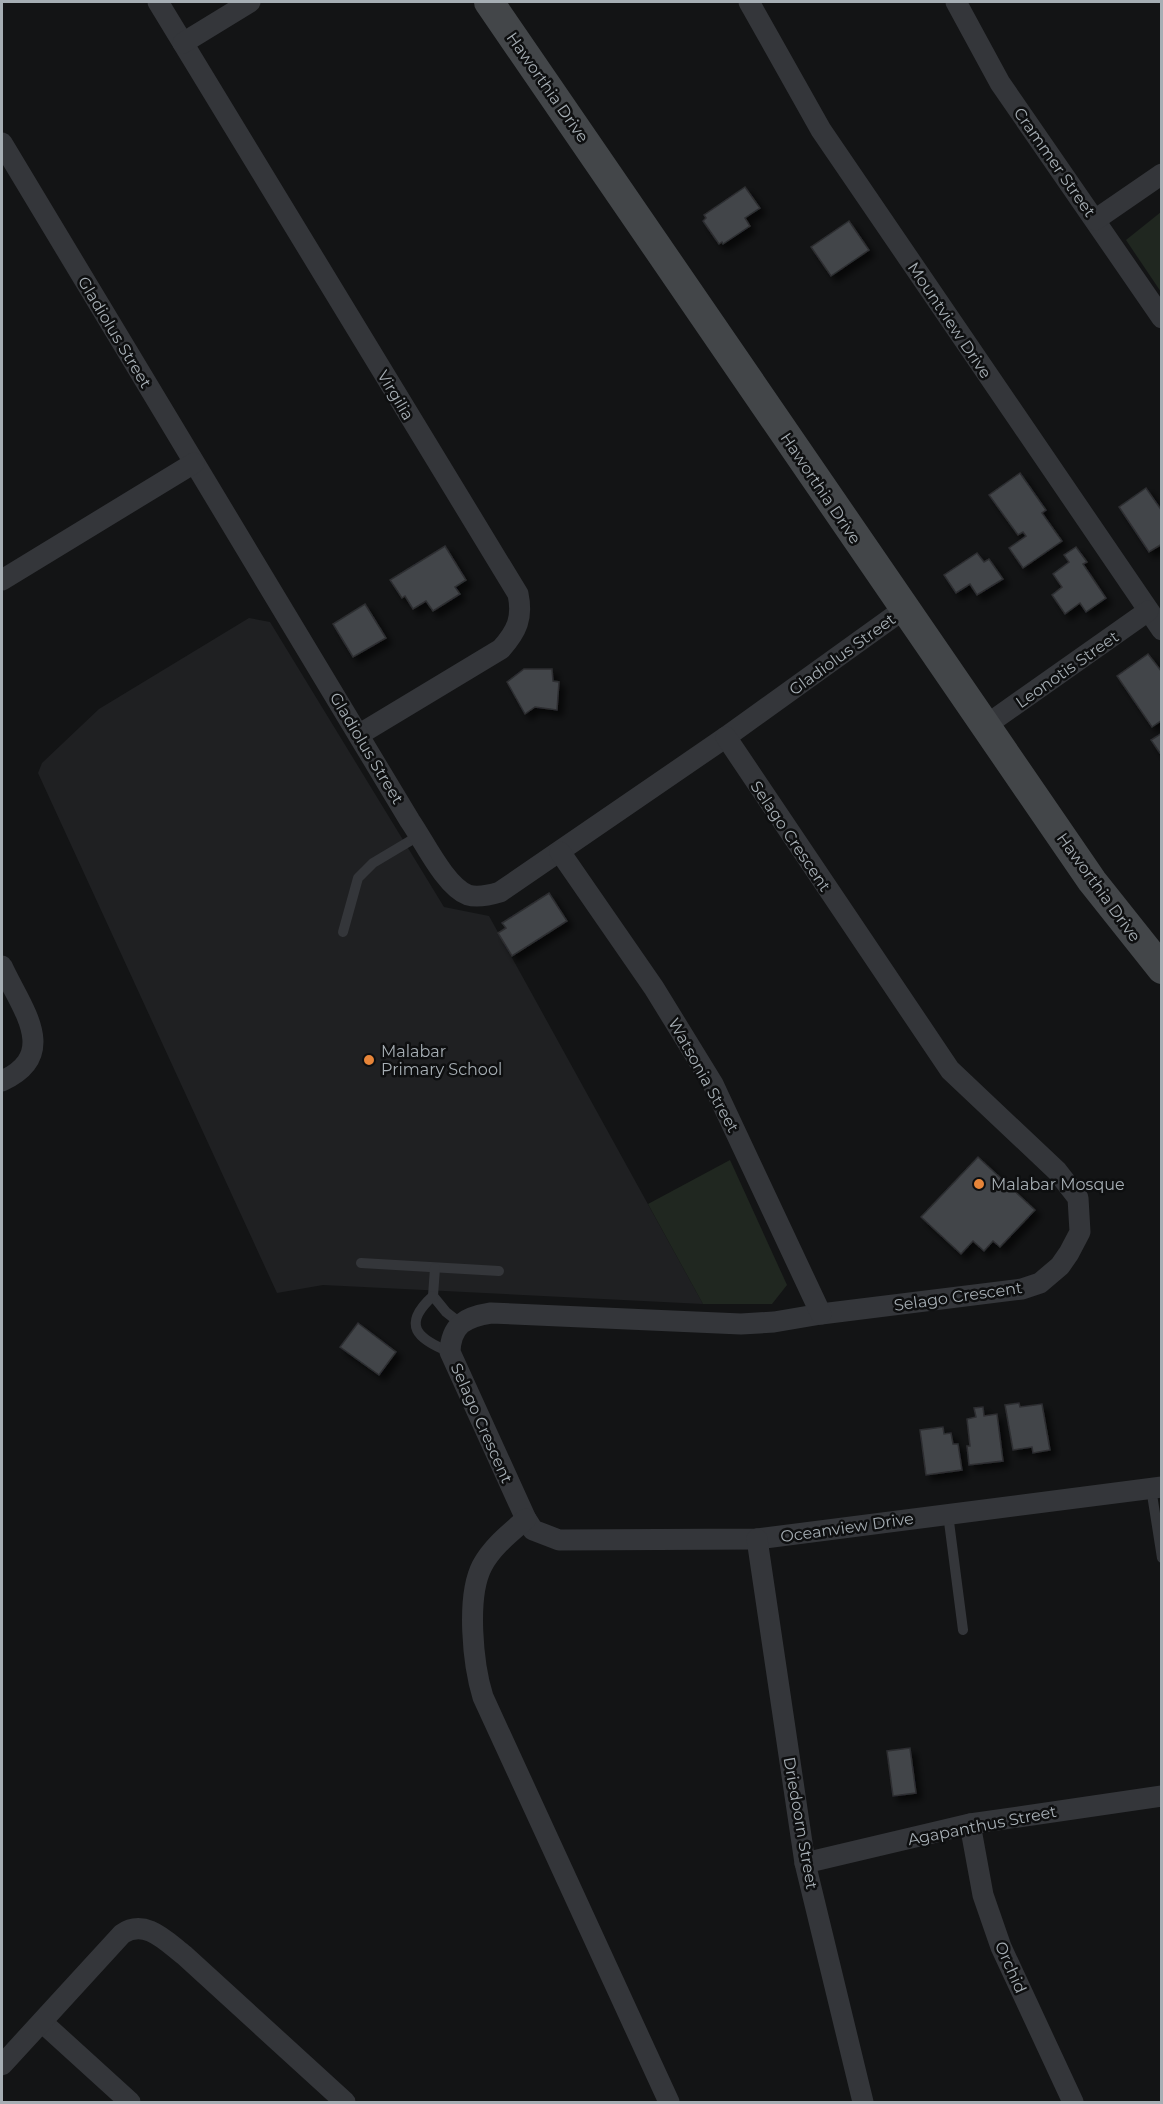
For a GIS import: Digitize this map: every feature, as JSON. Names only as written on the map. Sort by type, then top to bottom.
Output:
[{"type":"street","name":"Virgilia","points":[[158,2],[518,594],[520,617],[518,627],[501,649],[360,734]]},
{"type":"street","points":[[183,43],[250,2]]},
{"type":"street","name":"Haworthia Drive","points":[[489,2],[1092,880],[1161,969]]},
{"type":"street","name":"Mountview Drive","points":[[749,2],[821,129],[1161,630]]},
{"type":"street","name":"Crammer Street","points":[[956,2],[1000,83],[1161,318]]},
{"type":"street","name":"Gladiolus Street","points":[[2,143],[420,835],[449,880],[469,895],[486,896],[500,892],[726,737],[904,609]]},
{"type":"street","points":[[1095,220],[1161,174]]},
{"type":"street","points":[[2,580],[194,462]]},
{"type":"street","name":"Leonotis Street","points":[[985,726],[1148,611]]},
{"type":"street","name":"Selago Crescent","points":[[530,1524],[450,1352],[450,1340],[460,1323],[473,1315],[491,1313],[741,1324],[774,1322],[1022,1289],[1040,1283],[1060,1266],[1080,1232],[1078,1198],[1057,1171],[950,1070],[726,737]]},
{"type":"street","name":"Watsonia Street","points":[[560,852],[654,988],[713,1084],[821,1314]]},
{"type":"street","points":[[2,966],[31,1028],[34,1046],[25,1066],[2,1081]]},
{"type":"street","name":"Oceanview Drive","points":[[530,1524],[559,1540],[757,1539],[1156,1487]]},
{"type":"street","points":[[530,1524],[494,1549],[477,1579],[474,1629],[476,1674],[488,1708],[669,2103]]},
{"type":"street","name":"Driedoorn Street","points":[[757,1539],[805,1863],[863,2103]]},
{"type":"street","name":"Agapanthus Street","points":[[805,1863],[970,1824],[1161,1796]]},
{"type":"street","name":"Orchid","points":[[970,1824],[983,1895],[1001,1947],[1073,2103]]},
{"type":"street","points":[[2,2065],[122,1934],[132,1929],[145,1929],[158,1934],[184,1955],[345,2103]]},
{"type":"street","points":[[42,2022],[130,2103]]},
{"type":"lane","points":[[343,933],[358,878],[373,863],[420,835]]},
{"type":"lane","points":[[361,1263],[499,1272]]},
{"type":"lane","points":[[435,1268],[433,1296],[419,1311],[414,1322],[415,1330],[423,1339],[450,1352]]},
{"type":"lane","points":[[433,1296],[446,1312],[460,1323]]},
{"type":"lane","points":[[1156,1487],[1161,1558]]},
{"type":"lane","points":[[948,1514],[963,1630]]},
{"type":"shaded area","points":[[1161,212],[1161,292],[1126,240]]},
{"type":"shaded area","name":"Malabar Primary School","points":[[249,618],[270,622],[444,907],[489,916],[703,1304],[323,1285],[277,1293],[38,773],[42,763],[99,709]]},
{"type":"shaded area","points":[[730,1160],[787,1285],[772,1304],[703,1304],[648,1204]]},
{"type":"building","points":[[745,187],[760,208],[745,218],[750,226],[723,244],[722,242],[719,244],[703,221],[706,218],[704,215]]},
{"type":"building","points":[[849,221],[869,250],[831,276],[811,247]]},
{"type":"building","points":[[1020,473],[1046,510],[1042,513],[1062,541],[1023,568],[1009,548],[1026,536],[1023,532],[1018,535],[989,495]]},
{"type":"building","points":[[1146,488],[1162,511],[1162,544],[1149,552],[1119,507]]},
{"type":"building","points":[[445,546],[466,580],[455,587],[460,594],[433,611],[426,601],[413,609],[405,596],[402,598],[390,580]]},
{"type":"building","points":[[1076,547],[1087,562],[1083,564],[1106,598],[1086,612],[1080,603],[1065,614],[1052,595],[1062,587],[1053,574],[1069,562],[1064,555]]},
{"type":"building","points":[[977,553],[984,562],[989,559],[1003,579],[977,595],[970,584],[956,593],[944,575]]},
{"type":"building","points":[[365,604],[386,638],[353,657],[333,624]]},
{"type":"building","points":[[1148,654],[1162,672],[1162,720],[1152,727],[1117,676]]},
{"type":"building","points":[[524,669],[552,669],[553,681],[559,682],[557,710],[535,707],[525,714],[507,682]]},
{"type":"building","points":[[1162,733],[1162,756],[1151,740]]},
{"type":"building","points":[[549,893],[567,921],[512,956],[498,933],[506,928],[502,923]]},
{"type":"building","name":"Malabar Mosque","points":[[978,1157],[1035,1210],[1000,1247],[993,1241],[984,1251],[973,1241],[961,1254],[921,1217]]},
{"type":"building","points":[[358,1323],[396,1352],[379,1375],[340,1347]]},
{"type":"building","points":[[1019,1403],[1020,1407],[1042,1404],[1050,1450],[1033,1453],[1032,1447],[1013,1450],[1005,1405]]},
{"type":"building","points":[[983,1407],[984,1416],[997,1414],[1003,1461],[969,1465],[967,1446],[970,1446],[967,1419],[976,1417],[974,1408]]},
{"type":"building","points":[[943,1427],[944,1434],[951,1433],[953,1444],[958,1444],[962,1470],[926,1475],[920,1430]]},
{"type":"building","points":[[910,1748],[916,1793],[893,1796],[887,1751]]},
{"type":"place","name":"Malabar Primary School","points":[[369,1060]]},
{"type":"place","name":"Malabar Mosque","points":[[979,1184]]}]
